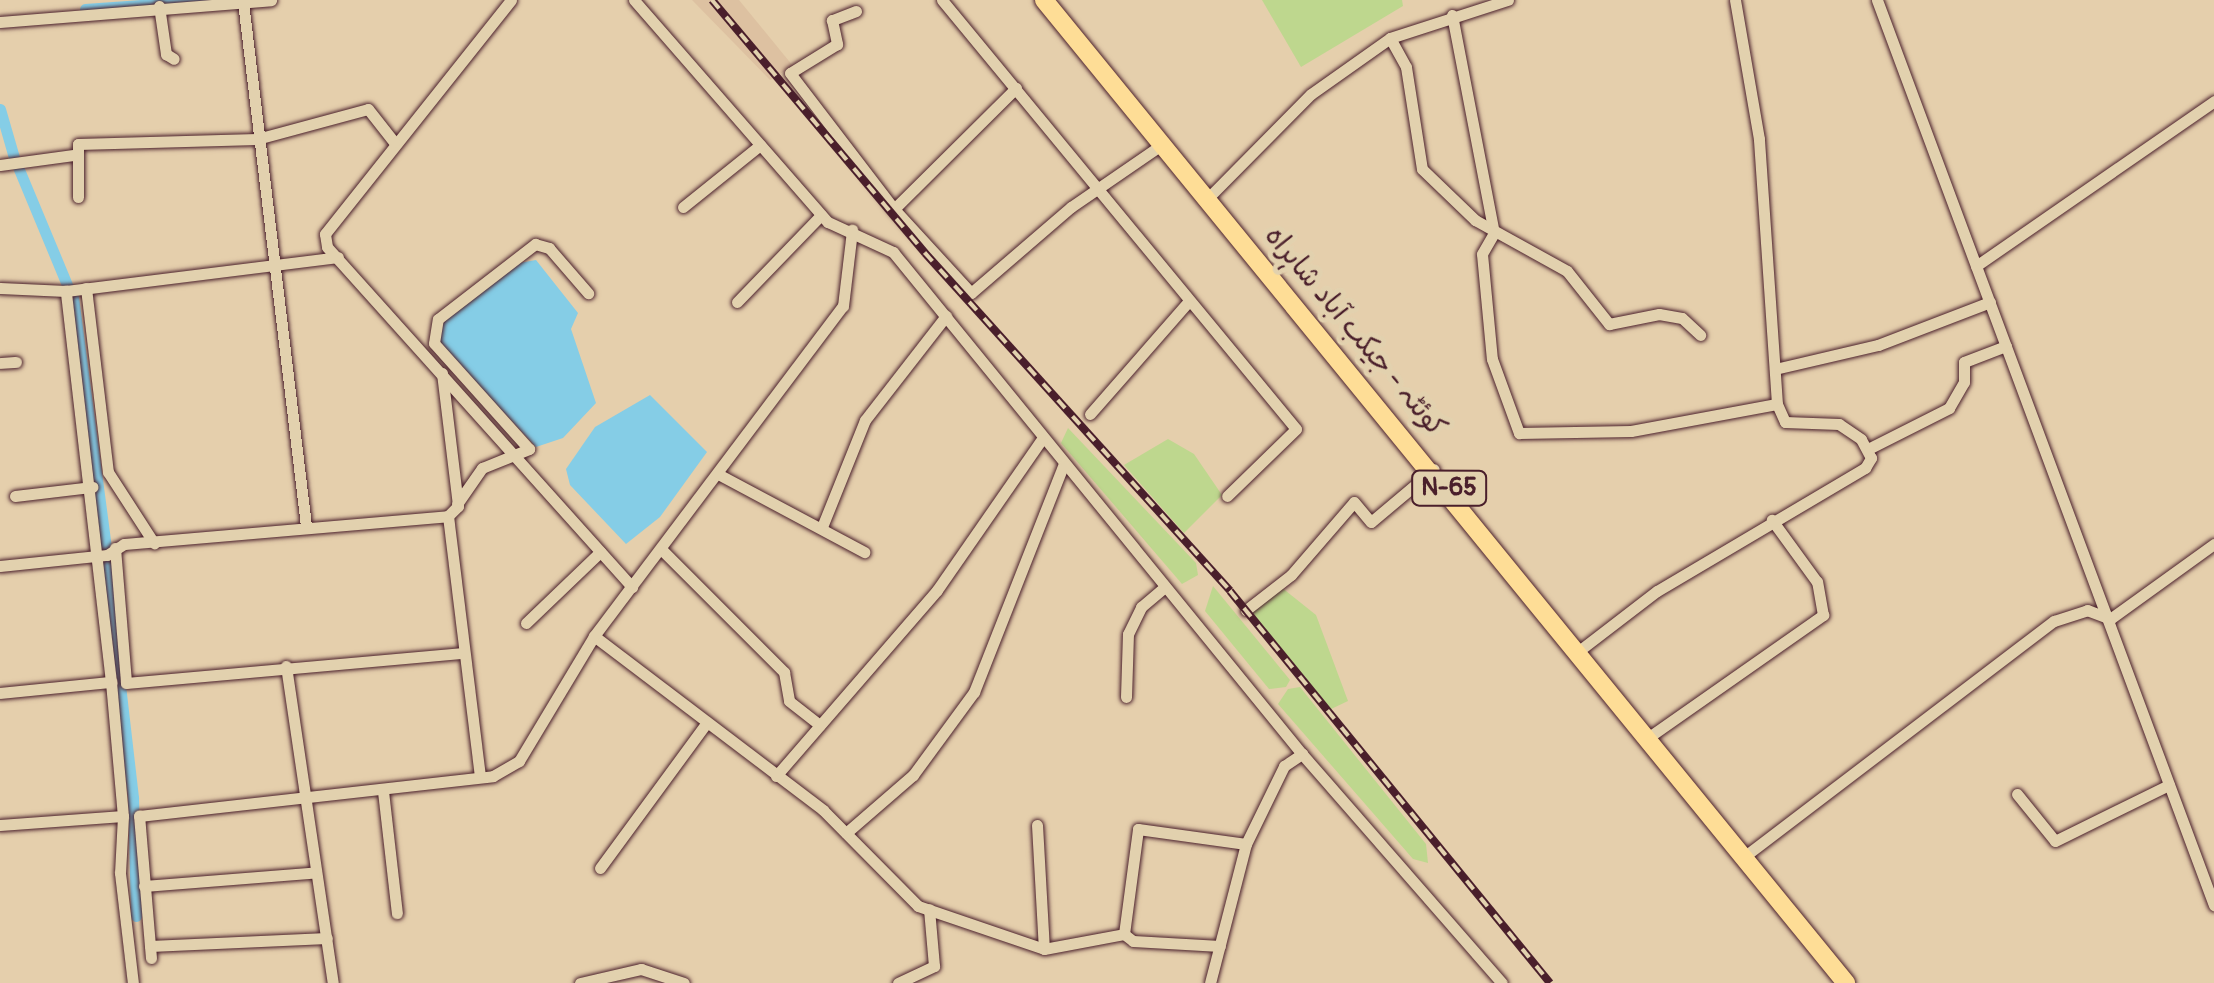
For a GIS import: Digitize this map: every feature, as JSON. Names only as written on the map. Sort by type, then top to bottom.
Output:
[{"type":"highway","name":"کوئٹہ - جیکب آباد شاہراہ","points":[[1044,0],[1434,470],[1846,983]]},
{"type":"street","points":[[61,0],[62,14]]},
{"type":"street","points":[[0,22],[159,6],[271,0]]},
{"type":"street","points":[[634,0],[822,214],[894,252],[1042,439],[1302,754],[1502,983]]},
{"type":"street","points":[[942,0],[1296,429],[1226,496]]},
{"type":"street","points":[[1208,198],[1310,94],[1390,38],[1508,0]]},
{"type":"street","points":[[1735,0],[1759,139],[1777,404],[1786,422],[1838,424],[1868,449]]},
{"type":"street","points":[[1877,0],[2214,905]]},
{"type":"street","points":[[508,1],[325,234],[338,258],[632,587]]},
{"type":"street","points":[[243,2],[306,526]]},
{"type":"street","points":[[159,6],[166,54],[174,59]]},
{"type":"street","points":[[856,11],[832,20],[838,44],[790,73],[894,209],[971,293],[1099,189],[1164,143]]},
{"type":"street","points":[[1452,15],[1494,232],[1482,254],[1492,359],[1519,433],[1631,431],[1777,404]]},
{"type":"street","points":[[1390,38],[1406,67],[1422,168],[1494,232],[1568,271],[1609,324],[1659,314],[1682,318],[1700,335]]},
{"type":"street","points":[[894,209],[1016,88]]},
{"type":"street","points":[[1976,266],[2214,101]]},
{"type":"street","points":[[78,197],[73,155],[78,144],[257,138],[368,109],[394,142]]},
{"type":"street","points":[[683,206],[760,145]]},
{"type":"street","points":[[0,165],[73,155]]},
{"type":"street","points":[[737,302],[822,214]]},
{"type":"street","points":[[327,938],[151,952],[139,816],[383,790],[480,775],[518,761],[594,636],[843,306],[852,230]]},
{"type":"street","points":[[480,775],[460,654],[448,516],[482,468],[519,457],[529,449],[434,344],[438,319],[535,244],[549,248],[588,292]]},
{"type":"street","points":[[0,288],[66,291],[338,258]]},
{"type":"street","points":[[86,288],[108,472],[154,543]]},
{"type":"street","points":[[66,291],[112,682],[122,816],[120,874],[134,983]]},
{"type":"street","points":[[1090,414],[1189,301]]},
{"type":"street","points":[[1775,369],[1878,345],[1990,302]]},
{"type":"street","points":[[822,527],[865,420],[946,316]]},
{"type":"street","points":[[1868,449],[1949,408],[1964,382],[1964,362],[2006,346]]},
{"type":"street","points":[[0,363],[16,362]]},
{"type":"street","points":[[442,374],[457,504]]},
{"type":"street","points":[[776,776],[938,590],[1042,439]]},
{"type":"street","points":[[1580,650],[1772,520],[1865,468],[1868,449]]},
{"type":"street","points":[[846,833],[912,775],[974,692],[1064,466]]},
{"type":"street","points":[[1246,610],[1291,574],[1354,502],[1371,522],[1434,470]]},
{"type":"street","points":[[718,474],[864,552]]},
{"type":"street","points":[[15,496],[92,487]]},
{"type":"street","points":[[0,566],[306,526],[448,516]]},
{"type":"street","points":[[1649,737],[1823,615],[1817,582],[1772,520]]},
{"type":"street","points":[[2110,618],[2214,544]]},
{"type":"street","points":[[116,548],[126,683],[286,666],[460,654]]},
{"type":"street","points":[[662,550],[784,672],[789,701],[820,726]]},
{"type":"street","points":[[526,622],[600,552]]},
{"type":"street","points":[[1126,697],[1128,634],[1141,607],[1165,587]]},
{"type":"street","points":[[1744,856],[2054,621],[2087,610],[2110,618]]},
{"type":"street","points":[[594,636],[846,833],[929,909],[1044,949],[1124,934],[1220,946]]},
{"type":"street","points":[[286,666],[311,873],[333,983]]},
{"type":"street","points":[[0,694],[112,682]]},
{"type":"street","points":[[600,868],[705,724]]},
{"type":"street","points":[[1210,983],[1246,844],[1284,766],[1302,754]]},
{"type":"street","points":[[2017,794],[2055,841],[2169,785]]},
{"type":"street","points":[[383,790],[398,913]]},
{"type":"street","points":[[0,825],[122,816]]},
{"type":"street","points":[[1037,825],[1044,949]]},
{"type":"street","points":[[1124,934],[1138,829],[1246,844]]},
{"type":"street","points":[[144,886],[311,873]]},
{"type":"street","points":[[898,983],[934,966],[929,909]]},
{"type":"street","points":[[580,983],[641,969],[684,983]]},
{"type":"shaded area","points":[[692,0],[739,0],[793,66],[770,80]]},
{"type":"green space","points":[[1262,0],[1402,0],[1403,6],[1301,67]]},
{"type":"green space","points":[[1068,428],[1196,563],[1198,575],[1182,584],[1061,443]]},
{"type":"green space","points":[[1168,439],[1194,454],[1222,495],[1184,533],[1124,465]]},
{"type":"green space","points":[[1213,586],[1290,680],[1286,687],[1269,689],[1205,611]]},
{"type":"green space","points":[[1281,587],[1316,615],[1348,701],[1329,710],[1250,612]]},
{"type":"green space","points":[[1300,687],[1426,844],[1428,863],[1413,859],[1278,704],[1288,689]]},
{"type":"water","points":[[536,260],[578,313],[571,329],[596,403],[563,438],[536,447],[437,341],[441,324],[519,263]]},
{"type":"water","points":[[650,395],[707,452],[660,517],[626,544],[570,485],[566,469],[595,427]]},
{"type":"waterway","points":[[85,9],[211,0]]},
{"type":"waterway","points":[[0,109],[15,161]]},
{"type":"waterway","points":[[18,167],[68,287]]},
{"type":"waterway","points":[[73,297],[106,546]]},
{"type":"waterway","points":[[106,564],[133,798],[136,916]]},
{"type":"railway","points":[[712,0],[925,253],[1230,591],[1550,983]]}]
